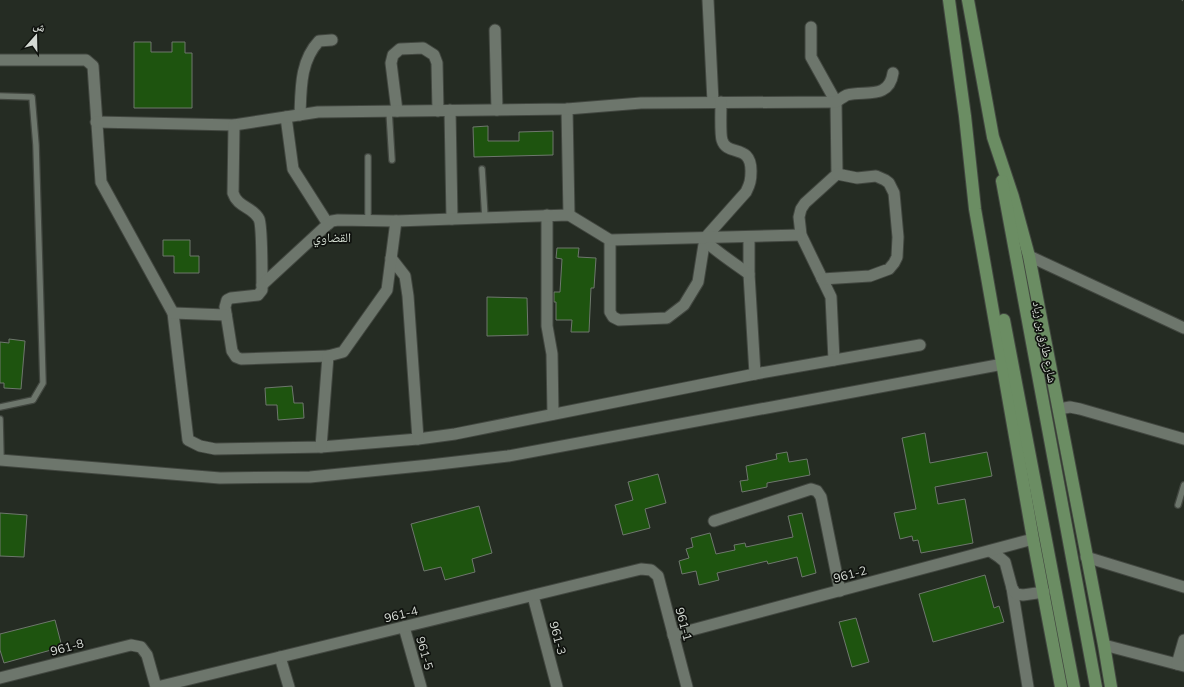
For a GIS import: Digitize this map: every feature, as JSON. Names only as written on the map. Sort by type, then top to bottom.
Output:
[{"type":"main road","points":[[949,0],[965,116],[975,209],[1033,539],[1061,687]]},
{"type":"main road","name":"شارع طارق بن زياد","points":[[968,0],[993,137],[1013,197],[1028,256],[1059,409],[1086,558],[1104,645],[1104,686]]},
{"type":"main road","points":[[965,116],[1074,687]]},
{"type":"main road","points":[[993,137],[1084,626],[1104,686]]},
{"type":"street","points":[[610,240],[610,312],[613,317],[618,320],[667,318],[684,305],[698,282],[704,239],[746,192],[751,183],[751,162],[745,154],[727,147],[722,140],[708,0]]},
{"type":"street","points":[[811,27],[812,57],[836,102],[837,174],[804,203],[799,217],[801,235],[831,296],[834,360]]},
{"type":"street","points":[[495,30],[497,110]]},
{"type":"street","points":[[300,114],[301,83],[307,60],[313,47],[319,41],[332,40]]},
{"type":"street","points":[[393,111],[391,63],[393,55],[400,49],[423,48],[434,55],[437,63],[438,111]]},
{"type":"street","points":[[0,60],[86,60],[93,66],[101,182],[173,313],[188,440],[200,446],[215,449],[321,447],[455,434],[755,374],[920,345]]},
{"type":"street","points":[[96,122],[234,125],[318,112],[567,109],[641,103],[836,102],[847,96],[877,93],[888,87],[893,73]]},
{"type":"street","points":[[567,109],[569,215]]},
{"type":"street","points":[[450,110],[452,219]]},
{"type":"street","points":[[286,117],[294,169],[328,224]]},
{"type":"street","points":[[234,125],[233,193],[236,200],[253,210],[260,220],[262,285],[262,290],[258,295],[231,298],[227,300],[225,307],[226,315],[232,351],[236,357],[241,359],[328,356],[343,352],[387,290],[396,221]]},
{"type":"street","points":[[822,279],[870,276],[889,269],[894,264],[897,257],[898,238],[894,193],[889,183],[876,176],[857,178],[837,174]]},
{"type":"street","points":[[547,215],[547,326],[552,354],[553,414]]},
{"type":"street","points":[[262,285],[328,224],[332,221],[338,220],[396,221],[569,215],[610,240],[704,239],[801,235]]},
{"type":"street","points":[[749,237],[749,274],[755,374]]},
{"type":"street","points":[[704,239],[716,251],[749,274]]},
{"type":"street","points":[[1028,256],[1184,328]]},
{"type":"street","points":[[391,258],[405,276],[408,296],[418,438]]},
{"type":"street","points":[[173,313],[226,315]]},
{"type":"street","points":[[321,447],[328,356]]},
{"type":"street","points":[[0,460],[220,478],[318,476],[508,456],[1003,364]]},
{"type":"street","points":[[1059,409],[1080,409],[1184,439]]},
{"type":"street","points":[[714,520],[811,489],[817,491],[821,497],[840,591]]},
{"type":"street","name":"961-2","points":[[673,635],[1033,539]]},
{"type":"street","points":[[990,551],[1005,562],[1012,588],[1028,687]]},
{"type":"street","points":[[1086,558],[1184,587]]},
{"type":"street","name":"961-4","points":[[156,687],[642,569],[651,570]]},
{"type":"street","name":"961-1","points":[[651,570],[658,576],[688,687]]},
{"type":"street","points":[[1012,588],[1016,594],[1023,595],[1044,592]]},
{"type":"street","name":"961-3","points":[[533,596],[557,687]]},
{"type":"street","name":"961-5","points":[[404,627],[421,687]]},
{"type":"street","points":[[1104,645],[1181,665],[1184,640]]},
{"type":"street","name":"961-8","points":[[0,678],[131,644],[142,647],[147,655],[156,687]]},
{"type":"street","points":[[280,657],[289,687]]},
{"type":"lane","points":[[0,96],[32,97],[36,145],[43,384],[33,400],[0,407]]},
{"type":"lane","points":[[392,160],[393,111]]},
{"type":"lane","points":[[368,157],[368,221]]},
{"type":"lane","points":[[482,169],[485,218]]},
{"type":"lane","points":[[0,419],[0,460]]},
{"type":"lane","points":[[1178,505],[1184,485]]},
{"type":"building","points":[[134,42],[151,42],[151,52],[172,52],[172,42],[185,42],[185,53],[192,53],[192,108],[134,108]]},
{"type":"building","points":[[488,126],[488,141],[519,141],[519,132],[553,131],[553,155],[474,157],[473,127]]},
{"type":"building","points":[[163,240],[190,240],[190,256],[199,256],[199,273],[174,273],[174,256],[163,256]]},
{"type":"building","points":[[557,248],[579,248],[578,257],[596,258],[594,288],[591,288],[589,332],[571,332],[572,320],[556,320],[556,302],[554,302],[554,292],[560,292],[562,259],[556,258]]},
{"type":"building","points":[[487,297],[527,298],[528,335],[487,336]]},
{"type":"building","points":[[9,339],[25,341],[21,389],[4,388],[4,383],[0,383],[0,342],[9,343]]},
{"type":"building","points":[[292,386],[294,403],[303,403],[304,418],[278,420],[277,405],[266,405],[265,388]]},
{"type":"building","points":[[925,433],[930,463],[987,452],[992,476],[935,487],[938,504],[965,499],[973,543],[921,553],[918,540],[913,541],[912,536],[900,539],[894,513],[916,509],[902,438]]},
{"type":"building","points":[[787,452],[789,462],[807,459],[810,475],[767,483],[767,487],[742,492],[740,481],[748,480],[746,466],[777,459],[776,454]]},
{"type":"building","points":[[658,474],[666,503],[645,509],[650,528],[623,535],[615,505],[633,500],[628,482]]},
{"type":"building","points":[[479,506],[492,553],[472,559],[475,572],[445,580],[441,567],[424,571],[411,524]]},
{"type":"building","points":[[0,513],[27,515],[24,557],[0,556]]},
{"type":"building","points":[[802,513],[816,573],[802,577],[797,557],[768,564],[767,561],[717,573],[719,580],[699,585],[696,571],[682,574],[679,561],[689,558],[686,549],[693,547],[691,538],[710,533],[716,554],[735,550],[734,545],[745,543],[746,547],[793,537],[788,516]]},
{"type":"building","points":[[985,575],[994,608],[999,606],[1004,622],[933,642],[919,594]]},
{"type":"building","points":[[856,618],[869,662],[852,667],[839,622]]},
{"type":"building","points":[[55,620],[62,647],[4,663],[0,650],[0,634]]},
{"type":"district","name":"القضاوي","points":[[332,237]]}]
